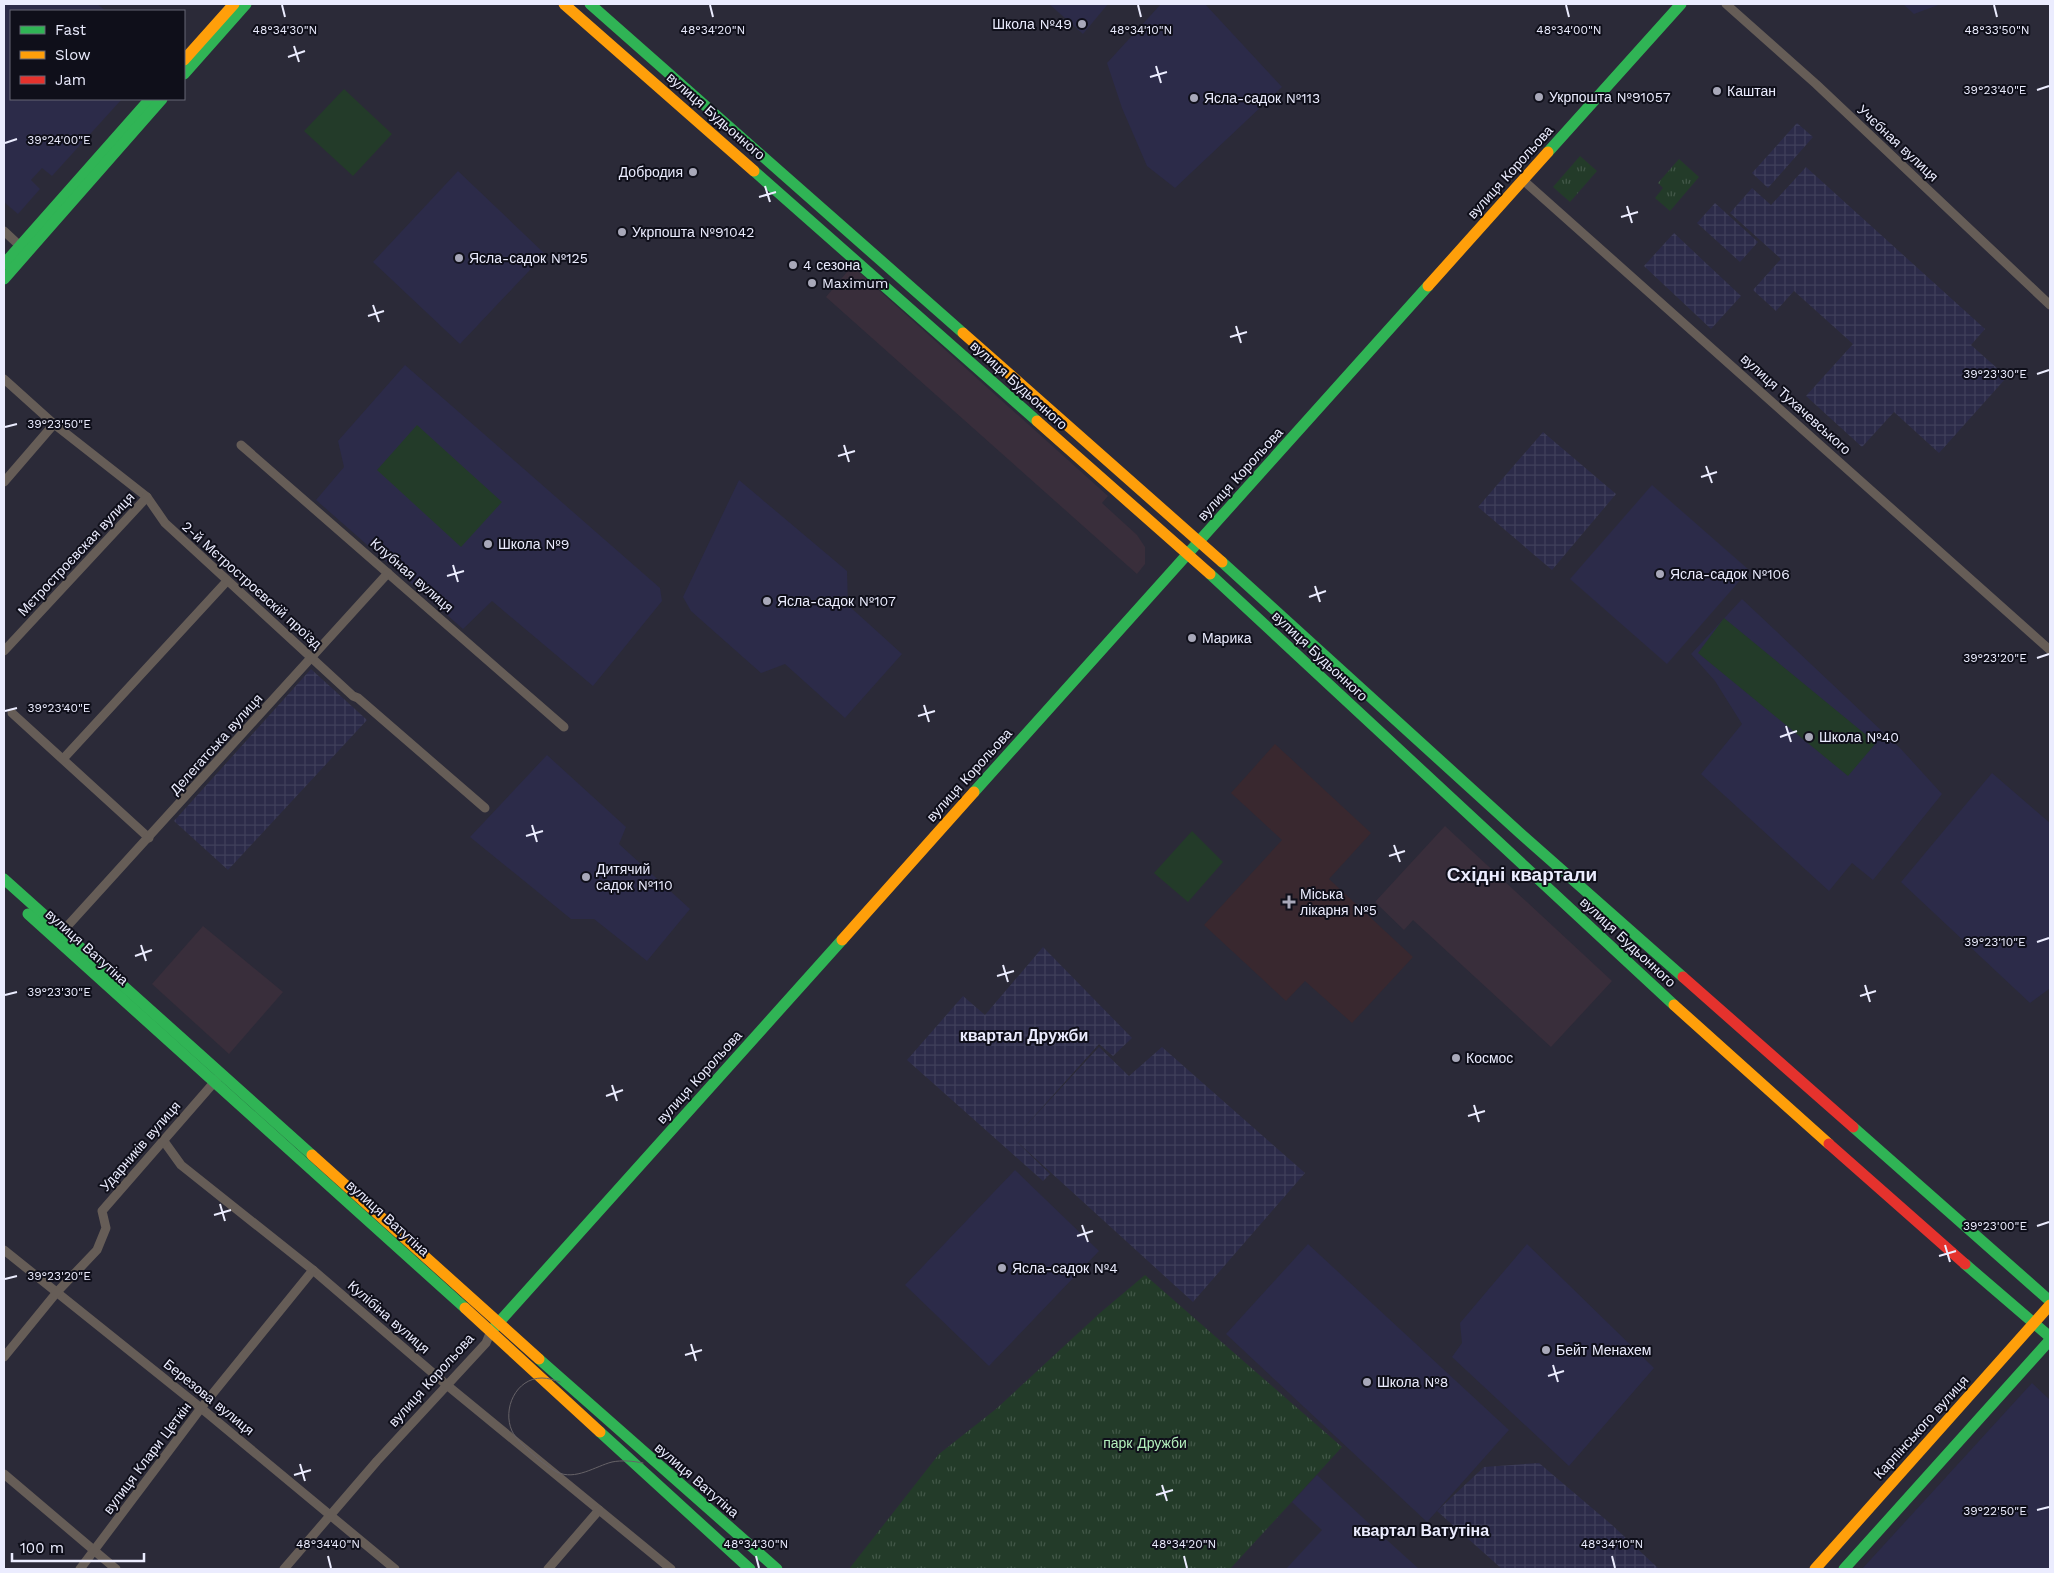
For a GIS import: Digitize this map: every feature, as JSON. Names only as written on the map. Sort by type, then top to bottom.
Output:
[{"type":"main road","points":[[185,59],[234,4]]},
{"type":"main road","points":[[185,73],[246,4]]},
{"type":"main road","name":"вулиця Будьонного","points":[[564,4],[890,289],[1187,555],[1518,859],[1634,969],[1900,1207],[2050,1338]]},
{"type":"main road","name":"вулиця Будьонного","points":[[590,4],[1199,541],[1521,834],[2050,1301]]},
{"type":"main road","name":"вулиця Корольова","points":[[495,1326],[1681,4]]},
{"type":"main road","points":[[4,264],[149,100]]},
{"type":"main road","points":[[4,279],[161,100]]},
{"type":"main road","name":"вулиця Ватутіна","points":[[4,879],[217,1078]]},
{"type":"main road","name":"вулиця Ватутіна","points":[[4,892],[217,1078],[495,1326],[777,1569]]},
{"type":"main road","name":"Карпінського вулиця","points":[[1815,1569],[2050,1305]]},
{"type":"main road","name":"вулиця Ватутіна","points":[[495,1326],[750,1569]]},
{"type":"main road","points":[[1844,1569],[2050,1338]]},
{"type":"street","name":"Учєбная вулиця","points":[[1726,4],[1816,84],[2050,305]]},
{"type":"street","name":"вулиця Тухачевського","points":[[1523,180],[2050,650]]},
{"type":"street","points":[[4,231],[20,246]]},
{"type":"street","name":"2-й Мєтростроєвскій проїзд","points":[[4,379],[54,424],[147,497],[164,523],[227,581],[353,696],[358,698],[485,808]]},
{"type":"street","points":[[4,482],[54,424]]},
{"type":"street","name":"Клубная вулиця","points":[[241,446],[564,726]]},
{"type":"street","name":"Мєтростроєвская вулиця","points":[[4,652],[147,497]]},
{"type":"street","name":"Делегатська вулиця","points":[[62,932],[388,573]]},
{"type":"street","points":[[63,759],[227,581]]},
{"type":"street","points":[[12,713],[149,838]]},
{"type":"street","name":"Ударників вулиця","points":[[4,1356],[57,1292],[97,1250],[106,1228],[102,1211],[217,1078]]},
{"type":"street","name":"Кулібіна вулиця","points":[[163,1140],[181,1165],[312,1270],[448,1386],[671,1569]]},
{"type":"street","name":"Березова вулиця","points":[[4,1250],[201,1408],[395,1569]]},
{"type":"street","name":"вулиця Клари Цеткін","points":[[80,1569],[201,1408],[312,1270]]},
{"type":"street","name":"вулиця Корольова","points":[[284,1569],[377,1461],[486,1343],[495,1326]]},
{"type":"street","points":[[4,1474],[116,1569]]},
{"type":"street","points":[[548,1569],[599,1510]]},
{"type":"shaded area","points":[[4,4],[97,4],[105,10],[10,10],[10,100],[121,100],[52,176],[42,168],[31,180],[40,189],[18,214],[4,202]]},
{"type":"shaded area","name":"Школа №49","points":[[1049,4],[1108,4],[1083,34]]},
{"type":"shaded area","name":"Ясла-садок №113","points":[[1161,4],[1205,4],[1282,87],[1175,188],[1147,166],[1122,108],[1107,63]]},
{"type":"shaded area","points":[[1903,4],[1941,4],[1914,14]]},
{"type":"shaded area","points":[[1797,123],[1813,137],[1768,188],[1752,173]]},
{"type":"shaded area","points":[[1806,167],[1985,329],[1971,345],[2007,377],[1939,453],[1894,412],[1862,447],[1806,396],[1853,344],[1794,291],[1776,311],[1753,290],[1781,259],[1730,213],[1752,188],[1771,205]]},
{"type":"shaded area","name":"Ясла-садок №125","points":[[458,171],[545,254],[460,344],[373,262]]},
{"type":"shaded area","points":[[1715,203],[1758,242],[1740,262],[1697,223]]},
{"type":"shaded area","points":[[1674,233],[1741,296],[1711,329],[1644,266]]},
{"type":"shaded area","points":[[852,266],[1108,496],[1102,503],[1137,535],[1145,547],[1145,564],[1137,574],[826,297]]},
{"type":"shaded area","name":"Школа №9","points":[[405,365],[660,588],[662,601],[593,686],[492,601],[463,629],[316,500],[344,467],[338,441]]},
{"type":"shaded area","points":[[1543,432],[1616,494],[1552,570],[1478,507]]},
{"type":"shaded area","name":"Ясла-садок №107","points":[[739,480],[847,571],[848,605],[902,654],[845,718],[785,664],[761,673],[691,611],[683,597]]},
{"type":"shaded area","name":"Ясла-садок №106","points":[[1652,485],[1749,570],[1667,664],[1570,579]]},
{"type":"shaded area","name":"Школа №40","points":[[1742,599],[1901,749],[1942,794],[1873,880],[1852,863],[1829,891],[1701,774],[1742,724],[1715,681],[1691,654]]},
{"type":"shaded area","points":[[311,669],[367,720],[228,870],[174,821]]},
{"type":"shaded area","name":"Міська лікарня №5","points":[[1275,744],[1371,833],[1329,879],[1413,957],[1352,1023],[1305,981],[1286,1001],[1204,925],[1282,840],[1231,793]]},
{"type":"shaded area","name":"Дитячий садок №110","points":[[547,755],[626,827],[619,844],[690,909],[647,961],[594,919],[571,919],[470,837]]},
{"type":"shaded area","points":[[1992,773],[2050,823],[2049,989],[2030,1003],[1901,882]]},
{"type":"shaded area","points":[[1445,826],[1612,981],[1551,1047],[1413,920],[1404,930],[1375,902]]},
{"type":"shaded area","points":[[203,926],[283,992],[229,1054],[152,984]]},
{"type":"shaded area","points":[[1043,947],[1132,1038],[1113,1056],[1099,1044],[1020,1132],[1099,1047],[1129,1076],[1162,1047],[1305,1173],[1193,1302],[1014,1139],[1050,1174],[1043,1181],[907,1060],[963,996],[985,1015]]},
{"type":"shaded area","name":"Ясла-садок №4","points":[[1015,1170],[1099,1251],[989,1366],[905,1285]]},
{"type":"shaded area","name":"Школа №8","points":[[1308,1244],[1509,1430],[1427,1522],[1226,1334]]},
{"type":"shaded area","name":"Бейт Менахем","points":[[1527,1244],[1654,1368],[1569,1466],[1452,1357],[1462,1343],[1460,1323]]},
{"type":"shaded area","points":[[2032,1383],[2050,1400],[2050,1569],[1862,1569]]},
{"type":"shaded area","points":[[1539,1463],[1612,1525],[1659,1569],[1502,1569],[1437,1511],[1484,1467]]},
{"type":"shaded area","points":[[1317,1475],[1419,1569],[1286,1569],[1322,1530],[1292,1502]]},
{"type":"green space","points":[[344,89],[392,134],[353,176],[304,131]]},
{"type":"green space","points":[[1580,156],[1597,171],[1570,202],[1553,187]]},
{"type":"green space","points":[[1679,159],[1699,177],[1670,211],[1655,198],[1663,188],[1658,183]]},
{"type":"green space","points":[[417,425],[502,502],[461,547],[377,470]]},
{"type":"green space","points":[[1724,618],[1876,743],[1848,776],[1698,653]]},
{"type":"green space","points":[[1192,831],[1223,862],[1188,902],[1154,873]]},
{"type":"green space","name":"парк Дружби","points":[[1145,1275],[1342,1447],[1230,1569],[849,1569],[939,1454],[996,1409],[1101,1312]]},
{"type":"tram line","points":[[560,1382],[544,1378],[533,1379],[518,1389],[510,1405],[509,1422],[512,1431],[532,1454],[557,1472],[571,1475],[616,1461],[643,1463]]},
{"type":"traffic: fast","points":[[185,73],[246,4]]},
{"type":"traffic: fast","points":[[590,4],[963,333]]},
{"type":"traffic: fast","points":[[1548,152],[1681,4]]},
{"type":"traffic: fast","points":[[4,264],[149,100]]},
{"type":"traffic: fast","points":[[4,279],[161,100]]},
{"type":"traffic: fast","points":[[754,171],[1037,421]]},
{"type":"traffic: fast","points":[[974,792],[1428,286]]},
{"type":"traffic: fast","points":[[1222,562],[1521,834],[1683,977]]},
{"type":"traffic: fast","points":[[1210,574],[1674,1005]]},
{"type":"traffic: fast","points":[[4,879],[312,1155]]},
{"type":"traffic: fast","points":[[28,914],[465,1308]]},
{"type":"traffic: fast","points":[[493,1329],[842,940]]},
{"type":"traffic: fast","points":[[1853,1127],[2050,1301]]},
{"type":"traffic: fast","points":[[1965,1264],[2050,1337]]},
{"type":"traffic: fast","points":[[1844,1569],[2050,1340]]},
{"type":"traffic: fast","points":[[539,1359],[777,1569]]},
{"type":"traffic: fast","points":[[600,1432],[750,1569]]},
{"type":"traffic: slow","points":[[185,59],[234,4]]},
{"type":"traffic: slow","points":[[564,4],[754,171]]},
{"type":"traffic: slow","points":[[1428,286],[1548,152]]},
{"type":"traffic: slow","points":[[963,333],[1222,562]]},
{"type":"traffic: slow","points":[[1037,421],[1210,574]]},
{"type":"traffic: slow","points":[[842,940],[974,792]]},
{"type":"traffic: slow","points":[[1674,1005],[1829,1144]]},
{"type":"traffic: slow","points":[[312,1155],[539,1359]]},
{"type":"traffic: slow","points":[[1815,1569],[2050,1305]]},
{"type":"traffic: slow","points":[[465,1308],[600,1432]]},
{"type":"traffic: jam","points":[[1683,977],[1853,1127]]},
{"type":"traffic: jam","points":[[1829,1144],[1965,1264]]},
{"type":"place","name":"Школа №49","points":[[1082,24]]},
{"type":"place","name":"Каштан","points":[[1717,91]]},
{"type":"place","name":"Укрпошта №91057","points":[[1539,97]]},
{"type":"place","name":"Ясла-садок №113","points":[[1194,98]]},
{"type":"place","name":"Добродия","points":[[693,172]]},
{"type":"place","name":"Укрпошта №91042","points":[[622,232]]},
{"type":"place","name":"Ясла-садок №125","points":[[459,258]]},
{"type":"place","name":"4 сезона","points":[[793,265]]},
{"type":"place","name":"Maximum","points":[[812,283]]},
{"type":"place","name":"Школа №9","points":[[488,544]]},
{"type":"place","name":"Ясла-садок №106","points":[[1660,574]]},
{"type":"place","name":"Ясла-садок №107","points":[[767,601]]},
{"type":"place","name":"Марика","points":[[1192,638]]},
{"type":"place","name":"Школа №40","points":[[1809,737]]},
{"type":"place","name":"Дитячий садок №110","points":[[586,877]]},
{"type":"place","name":"Міська лікарня №5","points":[[1289,902]]},
{"type":"place","name":"Космос","points":[[1456,1058]]},
{"type":"place","name":"Ясла-садок №4","points":[[1002,1268]]},
{"type":"place","name":"Бейт Менахем","points":[[1546,1350]]},
{"type":"place","name":"Школа №8","points":[[1367,1382]]},
{"type":"district","name":"Східні квартали","points":[[1522,874]]},
{"type":"district","name":"квартал Дружби","points":[[1024,1035]]},
{"type":"district","name":"квартал Ватутіна","points":[[1421,1530]]}]
